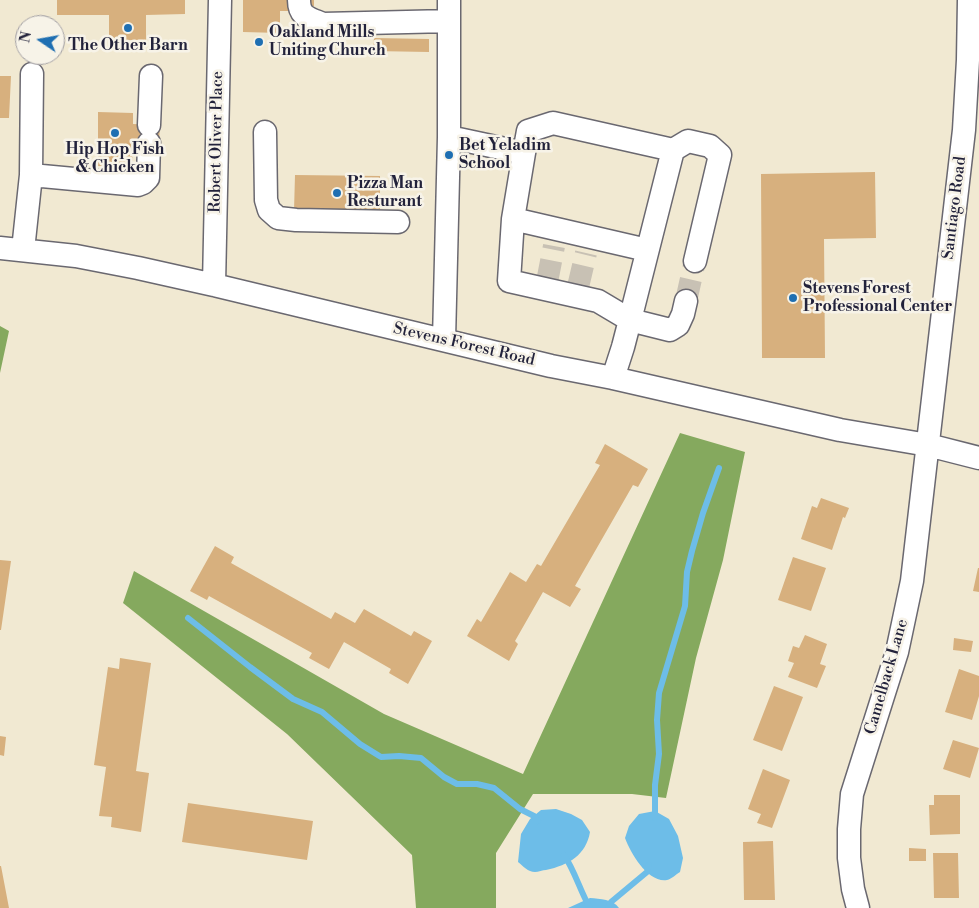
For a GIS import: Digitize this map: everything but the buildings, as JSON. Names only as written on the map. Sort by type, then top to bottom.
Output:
[{"type":"street","name":"Robert Oliver Place","points":[[214,285],[220,0]]},
{"type":"street","points":[[299,0],[299,6],[305,17],[323,24],[449,10],[449,136],[444,340]]},
{"type":"street","name":"Santiago Road","points":[[928,445],[969,173],[965,121],[969,0]]},
{"type":"street","points":[[23,250],[31,175],[32,74]]},
{"type":"street","points":[[31,175],[138,185],[143,183],[148,178],[151,76]]},
{"type":"street","points":[[686,300],[678,325],[670,330],[630,320],[598,301],[576,291],[546,285],[509,281],[513,219],[528,131],[553,123],[673,150],[688,141],[710,146],[720,155],[695,261]]},
{"type":"street","points":[[265,132],[266,200],[269,210],[278,218],[398,222]]},
{"type":"street","points":[[449,136],[524,153]]},
{"type":"street","points":[[613,378],[623,347],[673,150]]},
{"type":"street","points":[[513,219],[556,238],[588,244],[647,250]]},
{"type":"street","name":"Stevens Forest Road","points":[[0,248],[76,256],[138,268],[551,366],[613,378],[840,430],[928,445],[979,458]]},
{"type":"street","name":"Stevens Forest Road","points":[[928,445],[979,444]]},
{"type":"street","name":"Camelback Lane","points":[[858,908],[849,858],[852,794],[896,652],[912,581],[928,445]]},
{"type":"green space","points":[[0,326],[9,331],[0,373]]},
{"type":"green space","points":[[680,433],[745,452],[723,560],[696,658],[666,798],[632,794],[533,794],[496,853],[496,908],[416,908],[412,855],[287,734],[123,603],[134,571],[384,714],[523,774]]},
{"type":"water","points":[[556,809],[582,820],[590,832],[588,840],[580,853],[569,862],[546,870],[530,871],[518,862],[521,834],[530,819],[541,810]]},
{"type":"water","points":[[655,811],[669,819],[678,836],[683,858],[680,872],[667,880],[653,877],[641,866],[631,852],[625,838],[629,826],[639,814]]},
{"type":"water","points":[[590,898],[610,901],[619,908],[568,908]]},
{"type":"waterway","points":[[655,818],[655,785],[659,754],[657,720],[659,693],[685,606],[687,572],[692,551],[719,468]]},
{"type":"waterway","points":[[188,618],[293,699],[322,712],[360,744],[381,757],[421,758],[444,777],[457,784],[477,784],[494,788],[520,809],[534,816],[538,821]]},
{"type":"waterway","points":[[564,855],[590,908]]},
{"type":"waterway","points":[[608,908],[611,902],[647,872],[649,865]]},
{"type":"tunnel","points":[[547,282],[554,246]]},
{"type":"tunnel","points":[[578,287],[586,253]]},
{"type":"tunnel","points":[[686,301],[695,261]]},
{"type":"place","name":"The Other Barn","points":[[128,28]]},
{"type":"place","name":"Oakland Mills Uniting Church","points":[[259,42]]},
{"type":"place","name":"Hip Hop Fish & Chicken","points":[[115,133]]},
{"type":"place","name":"Bet Yeladim School","points":[[449,155]]},
{"type":"place","name":"Pizza Man Resturant","points":[[337,193]]},
{"type":"place","name":"Stevens Forest Professional Center","points":[[793,298]]}]
